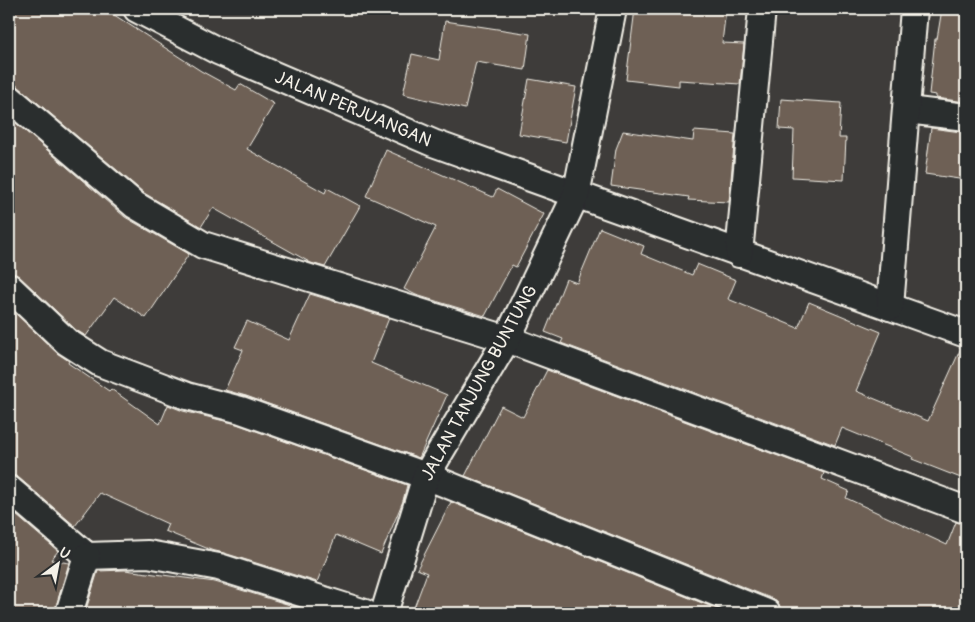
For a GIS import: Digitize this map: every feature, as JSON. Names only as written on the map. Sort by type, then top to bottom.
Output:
[{"type":"street","name":"JALAN PERJUANGAN","points":[[137,9],[218,51],[424,139],[739,254],[966,334]]},
{"type":"street","name":"JALAN TANJUNG BUNTUNG","points":[[384,613],[426,476],[507,339],[576,195],[613,9]]},
{"type":"street","points":[[739,254],[762,9]]},
{"type":"street","points":[[890,307],[914,9]]},
{"type":"street","points":[[9,98],[135,205],[204,244],[507,339],[966,510]]},
{"type":"street","points":[[907,110],[966,117]]},
{"type":"street","points":[[9,287],[67,342],[100,363],[186,396],[241,410],[426,476],[767,613]]},
{"type":"street","points":[[9,490],[88,556],[148,554],[219,567],[365,613]]},
{"type":"street","points":[[69,613],[88,556]]},
{"type":"building","points":[[9,9],[105,9],[201,71],[236,90],[240,84],[274,104],[247,149],[325,193],[327,188],[360,206],[325,267],[311,263],[213,208],[201,227],[144,193],[19,87],[9,83]]},
{"type":"building","points":[[635,9],[726,9],[722,43],[744,44],[740,84],[679,80],[679,86],[626,80]]},
{"type":"building","points":[[942,9],[966,9],[965,102],[936,98],[936,95],[929,94],[935,39],[937,39]]},
{"type":"building","points":[[445,21],[530,34],[525,70],[476,62],[465,109],[403,94],[412,54],[439,60]]},
{"type":"building","points":[[529,79],[576,87],[566,142],[519,134]]},
{"type":"building","points":[[781,99],[841,103],[839,138],[846,138],[844,180],[792,177],[794,130],[779,129]]},
{"type":"building","points":[[9,117],[125,217],[189,254],[146,318],[114,297],[86,336],[76,330],[19,276],[9,272]]},
{"type":"building","points":[[931,128],[961,132],[961,138],[966,139],[966,180],[925,174]]},
{"type":"building","points":[[623,131],[693,141],[694,131],[735,134],[729,202],[688,200],[689,197],[611,186],[616,149]]},
{"type":"building","points":[[386,150],[493,197],[497,189],[544,214],[516,267],[512,265],[485,316],[416,295],[404,289],[436,227],[366,196]]},
{"type":"building","points":[[600,228],[644,246],[641,254],[692,275],[697,264],[736,280],[728,299],[798,328],[809,302],[881,332],[856,391],[928,421],[961,348],[966,349],[966,480],[912,459],[913,457],[842,428],[835,445],[561,343],[563,339],[545,332],[566,279],[577,283]]},
{"type":"building","points":[[310,294],[389,318],[371,363],[447,395],[419,458],[225,390],[243,350],[235,347],[247,321],[289,340]]},
{"type":"building","points":[[9,307],[57,353],[69,361],[68,363],[109,391],[111,389],[160,424],[168,405],[183,411],[237,424],[407,485],[403,501],[381,554],[336,535],[317,582],[211,550],[165,531],[168,524],[100,493],[75,526],[19,478],[9,474]]},
{"type":"building","points":[[547,370],[824,473],[822,479],[849,491],[846,498],[947,545],[956,522],[966,525],[966,613],[782,613],[779,604],[773,599],[465,476],[501,406],[523,417]]},
{"type":"building","points":[[451,502],[727,613],[412,613],[427,573],[417,569]]},
{"type":"building","points":[[9,509],[58,551],[51,560],[69,563],[54,613],[9,613]]},
{"type":"building","points":[[125,570],[215,582],[316,613],[85,613],[98,571]]}]
